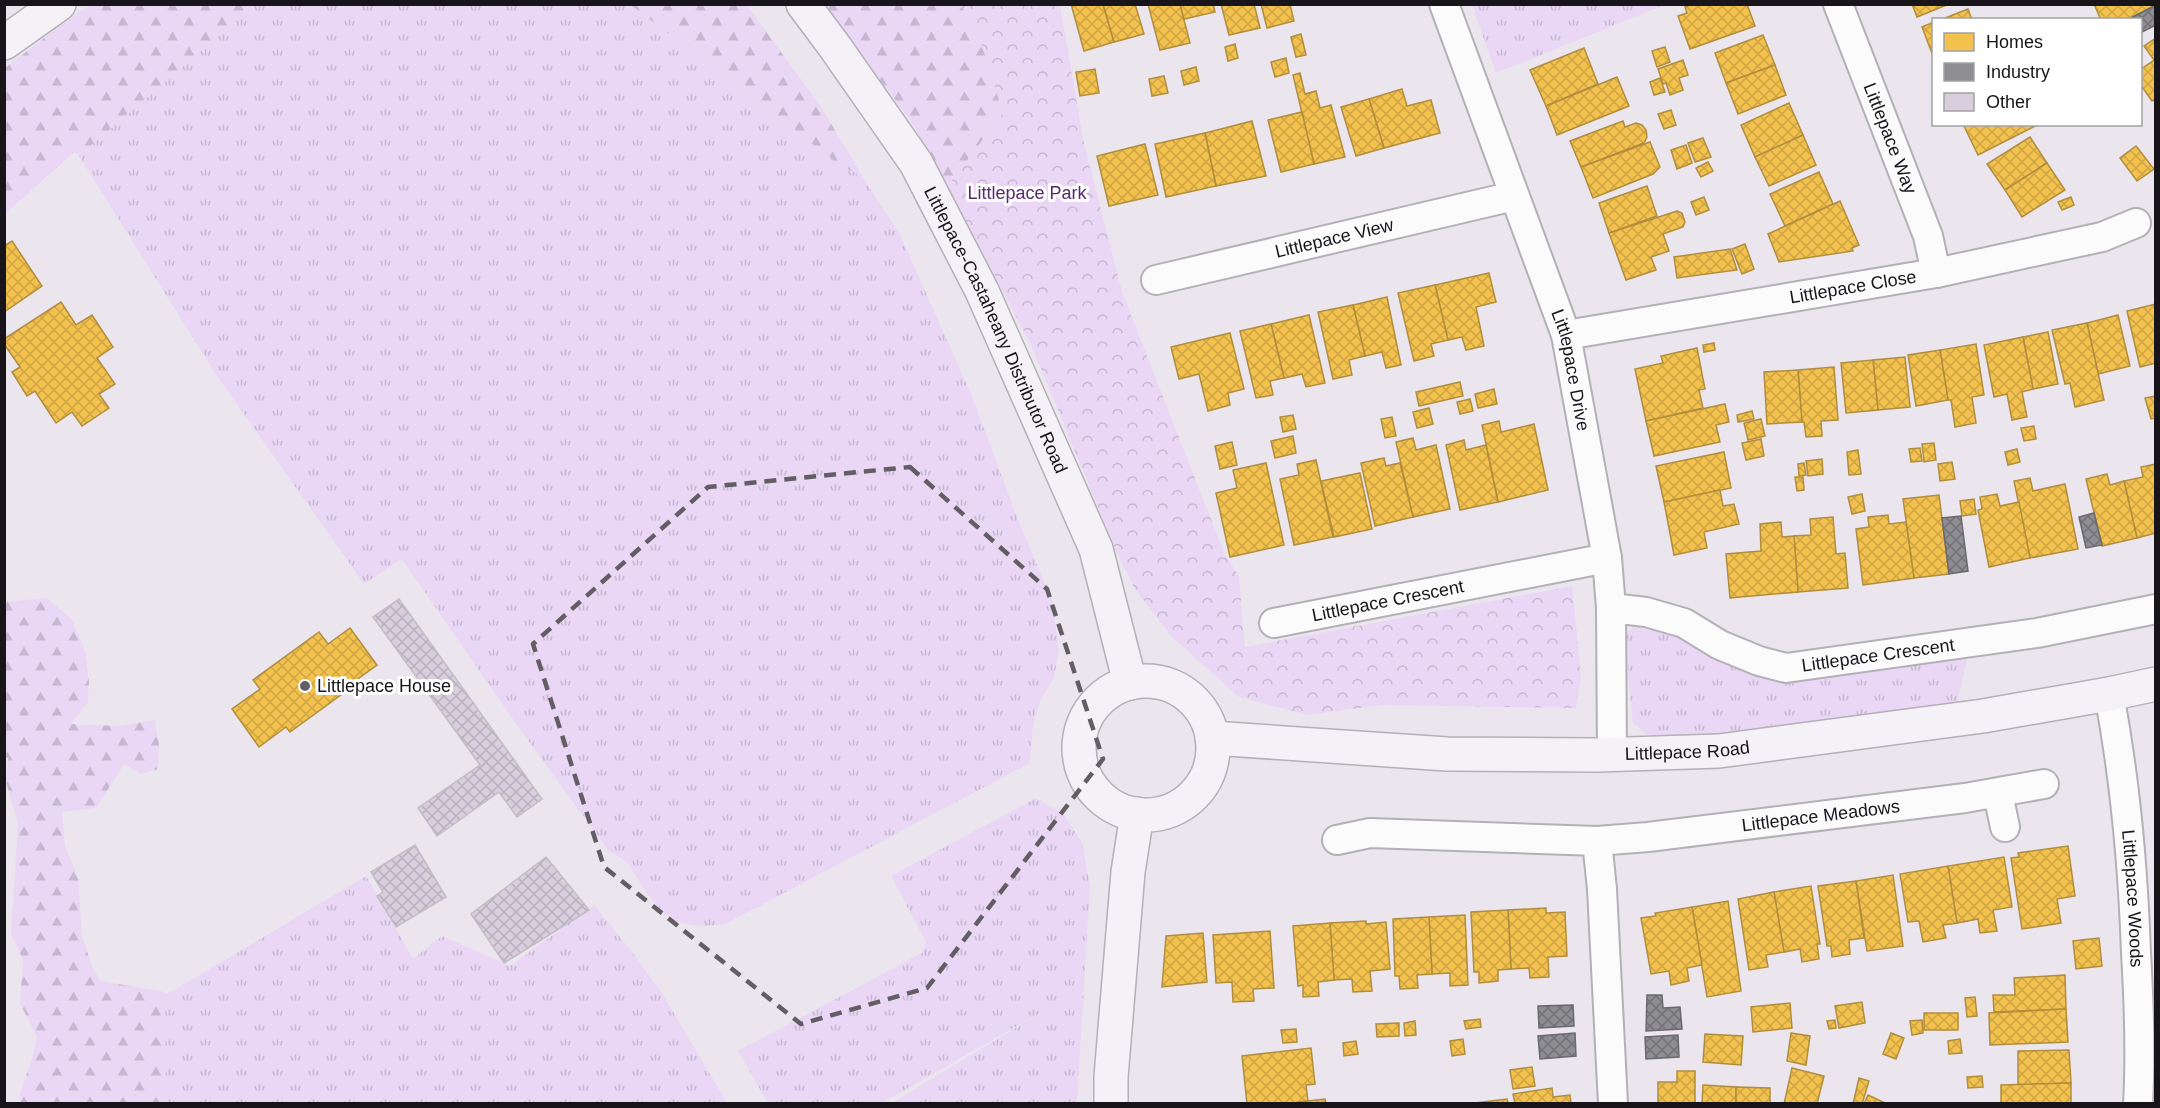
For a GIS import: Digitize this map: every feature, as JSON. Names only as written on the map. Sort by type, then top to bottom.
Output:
[{"type":"street","points":[[4,43],[59,4]]},
{"type":"street","name":"Littlepace-Castaheany Distributor Road","points":[[803,4],[916,163],[982,291],[1096,549],[1130,683]]},
{"type":"street","name":"Littlepace Drive","points":[[1444,4],[1566,335],[1607,558],[1611,608],[1612,755]]},
{"type":"street","name":"Littlepace Way","points":[[1839,4],[1928,236],[1936,273]]},
{"type":"street","name":"Littlepace View","points":[[1156,280],[1514,196]]},
{"type":"street","name":"Littlepace Close","points":[[1566,335],[1936,273],[2102,237],[2136,223]]},
{"type":"street","name":"Littlepace Crescent","points":[[1274,623],[1607,558]]},
{"type":"street","name":"Littlepace Crescent","points":[[1611,608],[1646,612],[1684,623],[1720,645],[1759,661],[1786,668],[2037,633],[2156,609]]},
{"type":"street","points":[[1157,682],[1177,688],[1194,701],[1206,718],[1212,738],[1212,759],[1206,778],[1194,795],[1177,807],[1158,814],[1137,814],[1117,808],[1099,796],[1087,779],[1080,759],[1080,738],[1086,718],[1099,700],[1116,688],[1130,683],[1157,682]]},
{"type":"street","name":"Littlepace Road","points":[[1212,738],[1447,754],[1612,755],[1719,751],[1983,716],[2156,684]]},
{"type":"street","name":"Littlepace Woods","points":[[2109,694],[2115,725],[2133,878],[2139,1015],[2138,1104]]},
{"type":"street","name":"Littlepace Meadows","points":[[1337,840],[1370,833],[1597,841],[1648,837],[1998,794],[2044,784]]},
{"type":"street","points":[[1998,794],[2005,826]]},
{"type":"street","points":[[1111,1104],[1111,1077],[1128,872],[1137,814]]},
{"type":"street","points":[[1597,841],[1602,889],[1613,1104]]},
{"type":"highlighted area","points":[[910,467],[1047,589],[1103,759],[927,988],[801,1024],[604,867],[533,644],[708,487]]},
{"type":"green space","points":[[1472,4],[1664,5],[1496,73]]},
{"type":"green space","points":[[92,5],[254,5],[79,156],[74,152],[5,214],[5,68],[77,13]]},
{"type":"green space","points":[[254,5],[631,5],[840,165],[863,177],[900,235],[971,394],[1018,520],[1052,600],[1059,650],[1054,677],[1040,701],[1033,725],[1030,763],[725,924],[696,926],[675,920],[666,914],[627,863],[609,851],[519,728],[402,559],[364,584],[215,373],[79,156]]},
{"type":"green space","points":[[631,5],[747,5],[821,107],[863,177],[840,165]]},
{"type":"green space","points":[[817,5],[960,5],[976,26],[1003,113],[948,186],[909,118],[844,34]]},
{"type":"green space","name":"Littlepace Park","points":[[960,5],[1060,5],[1083,139],[1122,292],[1225,555],[1239,576],[1245,647],[1572,586],[1581,675],[1576,708],[1381,705],[1307,715],[1239,697],[1171,636],[1135,589],[1117,553],[1032,347],[948,186],[1003,113],[976,26]]},
{"type":"green space","points":[[46,598],[71,618],[85,651],[89,680],[88,702],[71,724],[118,726],[155,720],[159,745],[158,769],[140,774],[124,764],[96,808],[62,812],[65,846],[78,877],[82,936],[93,969],[101,981],[165,992],[166,1103],[20,1103],[20,1093],[37,1037],[20,1003],[23,960],[11,933],[18,823],[6,782],[8,758],[4,757],[5,602]]},
{"type":"green space","points":[[1656,622],[1744,670],[1967,659],[1957,703],[1750,733],[1651,738],[1633,723],[1628,677],[1627,632],[1636,625]]},
{"type":"green space","points":[[1036,798],[1063,814],[1082,842],[1090,887],[1077,1103],[892,1103],[1047,1009],[882,1103],[768,1103],[738,1051],[922,953],[926,942],[891,876]]},
{"type":"green space","points":[[366,876],[413,959],[442,936],[510,966],[594,905],[663,995],[727,1103],[100,1103],[90,1014],[171,992]]},
{"type":"building: Homes","points":[[1071,4],[1103,4],[1114,42],[1084,51]]},
{"type":"building: Homes","points":[[1103,4],[1135,4],[1144,34],[1114,42]]},
{"type":"building: Homes","points":[[1148,4],[1180,4],[1190,43],[1160,50]]},
{"type":"building: Homes","points":[[1180,4],[1213,4],[1215,12],[1184,19]]},
{"type":"building: Homes","points":[[1221,4],[1254,4],[1260,28],[1229,35]]},
{"type":"building: Homes","points":[[1261,4],[1290,4],[1294,21],[1267,28]]},
{"type":"building: Homes","points":[[1692,4],[1747,4],[1755,26],[1690,49],[1678,16],[1687,13],[1685,7]]},
{"type":"building: Homes","points":[[1912,4],[1949,4],[1917,17]]},
{"type":"building: Homes","points":[[2094,4],[2156,4],[2131,18],[2100,18]]},
{"type":"building: Homes","points":[[1968,9],[1971,18],[1945,18]]},
{"type":"building: Homes","points":[[1932,23],[1932,53],[1922,27]]},
{"type":"building: Homes","points":[[1301,34],[1306,55],[1296,57],[1291,37]]},
{"type":"building: Homes","points":[[1763,35],[1775,65],[1726,83],[1715,53]]},
{"type":"building: Homes","points":[[2156,38],[2156,99],[2152,101],[2142,87],[2142,69],[2154,60],[2144,46]]},
{"type":"building: Homes","points":[[1235,44],[1238,58],[1228,61],[1225,47]]},
{"type":"building: Homes","points":[[1665,47],[1670,62],[1657,67],[1652,51]]},
{"type":"building: Homes","points":[[1584,48],[1598,84],[1546,106],[1530,70]]},
{"type":"building: Homes","points":[[1286,58],[1289,73],[1275,77],[1271,62]]},
{"type":"building: Homes","points":[[1683,60],[1688,75],[1679,78],[1683,90],[1670,95],[1658,69]]},
{"type":"building: Homes","points":[[1775,65],[1786,95],[1738,114],[1726,83]]},
{"type":"building: Homes","points":[[1196,67],[1199,81],[1184,85],[1181,71]]},
{"type":"building: Homes","points":[[1095,69],[1099,93],[1080,96],[1076,72]]},
{"type":"building: Homes","points":[[1300,73],[1305,94],[1316,91],[1320,108],[1331,105],[1345,157],[1314,164],[1293,75]]},
{"type":"building: Homes","points":[[1164,76],[1168,93],[1152,96],[1149,79]]},
{"type":"building: Homes","points":[[1617,77],[1629,106],[1557,135],[1546,106]]},
{"type":"building: Homes","points":[[1660,78],[1665,92],[1654,95],[1650,82]]},
{"type":"building: Homes","points":[[1402,89],[1407,106],[1431,100],[1440,133],[1384,148],[1369,99]]},
{"type":"building: Homes","points":[[1369,99],[1384,148],[1356,156],[1341,107]]},
{"type":"building: Homes","points":[[1789,103],[1803,135],[1755,157],[1741,125]]},
{"type":"building: Homes","points":[[1671,110],[1676,125],[1664,129],[1658,114]]},
{"type":"building: Homes","points":[[1302,112],[1314,164],[1281,172],[1268,120]]},
{"type":"building: Homes","points":[[1252,121],[1266,176],[1216,186],[1205,133]]},
{"type":"building: Homes","points":[[1623,121],[1625,127],[1636,123],[1642,125],[1647,137],[1644,143],[1581,167],[1570,141]]},
{"type":"building: Homes","points":[[1964,126],[2035,126],[1978,155]]},
{"type":"building: Homes","points":[[1205,133],[1216,186],[1166,197],[1155,144]]},
{"type":"building: Homes","points":[[1803,135],[1816,165],[1769,186],[1755,157]]},
{"type":"building: Homes","points":[[2030,137],[2047,163],[2005,190],[1987,164]]},
{"type":"building: Homes","points":[[1703,138],[1711,157],[1695,162],[1688,143]]},
{"type":"building: Homes","points":[[1650,142],[1660,167],[1653,174],[1593,198],[1581,167]]},
{"type":"building: Homes","points":[[1145,144],[1158,195],[1109,206],[1097,156]]},
{"type":"building: Homes","points":[[1686,145],[1692,163],[1677,169],[1671,150]]},
{"type":"building: Homes","points":[[2136,146],[2154,169],[2137,181],[2120,158]]},
{"type":"building: Homes","points":[[1708,162],[1713,171],[1701,177],[1696,168]]},
{"type":"building: Homes","points":[[2047,163],[2065,190],[2022,217],[2005,190]]},
{"type":"building: Homes","points":[[1819,172],[1833,204],[1785,226],[1770,194]]},
{"type":"building: Homes","points":[[1647,186],[1657,216],[1609,233],[1599,203]]},
{"type":"building: Homes","points":[[1704,197],[1709,210],[1696,215],[1691,202]]},
{"type":"building: Homes","points":[[2071,197],[2074,205],[2062,210],[2058,202]]},
{"type":"building: Homes","points":[[1840,201],[1859,245],[1852,248],[1853,251],[1779,262],[1768,234]]},
{"type":"building: Homes","points":[[1677,211],[1682,213],[1685,222],[1683,227],[1663,234],[1669,251],[1651,257],[1656,270],[1626,280],[1609,233]]},
{"type":"building: Homes","points":[[12,241],[42,286],[4,312],[4,246]]},
{"type":"building: Homes","points":[[1745,244],[1754,269],[1742,274],[1732,249]]},
{"type":"building: Homes","points":[[1730,249],[1737,270],[1677,278],[1674,257]]},
{"type":"building: Homes","points":[[1489,273],[1496,302],[1476,307],[1484,346],[1466,350],[1462,337],[1448,340],[1435,285]]},
{"type":"building: Homes","points":[[1435,285],[1448,340],[1431,344],[1434,356],[1414,361],[1398,293]]},
{"type":"building: Homes","points":[[1387,297],[1401,365],[1386,368],[1382,352],[1365,356],[1353,305]]},
{"type":"building: Homes","points":[[61,302],[76,325],[92,315],[113,347],[97,358],[115,384],[99,394],[109,408],[82,426],[72,412],[56,423],[35,391],[27,396],[12,372],[20,367],[4,344],[4,339]]},
{"type":"building: Homes","points":[[2156,304],[2156,363],[2140,367],[2127,311]]},
{"type":"building: Homes","points":[[1353,305],[1365,356],[1349,360],[1352,375],[1333,379],[1318,312]]},
{"type":"building: Homes","points":[[1309,315],[1325,383],[1306,387],[1302,374],[1284,378],[1271,324]]},
{"type":"building: Homes","points":[[2118,315],[2130,366],[2098,374],[2087,323]]},
{"type":"building: Homes","points":[[2087,323],[2104,400],[2075,407],[2070,383],[2065,384],[2052,330]]},
{"type":"building: Homes","points":[[1271,324],[1284,378],[1270,381],[1273,395],[1256,398],[1240,331]]},
{"type":"building: Homes","points":[[2048,332],[2058,384],[2033,389],[2023,337]]},
{"type":"building: Homes","points":[[1230,333],[1244,389],[1228,393],[1230,405],[1208,411],[1199,374],[1179,379],[1171,347]]},
{"type":"building: Homes","points":[[2023,337],[2033,389],[2022,392],[2027,417],[2012,420],[2007,394],[1994,397],[1984,345]]},
{"type":"building: Homes","points":[[1714,343],[1715,350],[1704,352],[1703,345]]},
{"type":"building: Homes","points":[[1976,344],[1984,395],[1972,397],[1976,423],[1955,427],[1940,350]]},
{"type":"building: Homes","points":[[1697,348],[1705,389],[1699,390],[1703,408],[1646,421],[1635,369],[1663,363],[1661,356]]},
{"type":"building: Homes","points":[[1940,350],[1948,400],[1916,406],[1908,355]]},
{"type":"building: Homes","points":[[1905,357],[1910,407],[1878,410],[1873,360]]},
{"type":"building: Homes","points":[[1873,360],[1878,410],[1846,413],[1841,363]]},
{"type":"building: Homes","points":[[1834,367],[1838,420],[1821,421],[1822,436],[1806,437],[1804,422],[1802,422],[1798,370]]},
{"type":"building: Homes","points":[[1798,370],[1802,422],[1767,424],[1764,372]]},
{"type":"building: Homes","points":[[1460,382],[1463,396],[1419,406],[1416,392]]},
{"type":"building: Homes","points":[[1494,389],[1497,404],[1478,408],[1475,394]]},
{"type":"building: Homes","points":[[2156,396],[2156,418],[2151,419],[2145,398]]},
{"type":"building: Homes","points":[[1470,399],[1473,411],[1460,414],[1457,402]]},
{"type":"building: Homes","points":[[1725,404],[1729,422],[1716,425],[1720,442],[1654,456],[1646,421]]},
{"type":"building: Homes","points":[[1429,408],[1433,424],[1417,428],[1413,412]]},
{"type":"building: Homes","points":[[1752,411],[1754,419],[1738,422],[1737,415]]},
{"type":"building: Homes","points":[[1293,415],[1296,429],[1283,432],[1280,417]]},
{"type":"building: Homes","points":[[1392,417],[1396,436],[1385,438],[1381,419]]},
{"type":"building: Homes","points":[[1761,419],[1765,436],[1748,440],[1744,423]]},
{"type":"building: Homes","points":[[1499,421],[1501,432],[1534,424],[1548,490],[1498,502],[1482,425]]},
{"type":"building: Homes","points":[[2034,426],[2036,439],[2024,441],[2021,428]]},
{"type":"building: Homes","points":[[1293,436],[1296,453],[1275,458],[1271,441]]},
{"type":"building: Homes","points":[[1413,438],[1416,450],[1436,445],[1450,509],[1413,517],[1396,442]]},
{"type":"building: Homes","points":[[1761,439],[1764,456],[1746,460],[1742,443]]},
{"type":"building: Homes","points":[[1464,440],[1466,450],[1486,445],[1498,502],[1460,510],[1446,445]]},
{"type":"building: Homes","points":[[1232,442],[1237,465],[1220,469],[1215,446]]},
{"type":"building: Homes","points":[[1934,443],[1936,460],[1924,462],[1922,444]]},
{"type":"building: Homes","points":[[1920,448],[1922,461],[1911,462],[1909,449]]},
{"type":"building: Homes","points":[[2017,449],[2020,462],[2008,465],[2005,452]]},
{"type":"building: Homes","points":[[1858,450],[1861,474],[1849,475],[1847,452]]},
{"type":"building: Homes","points":[[1724,452],[1731,488],[1664,502],[1656,466]]},
{"type":"building: Homes","points":[[1384,458],[1386,466],[1400,463],[1413,517],[1375,526],[1361,463]]},
{"type":"building: Homes","points":[[1822,459],[1823,474],[1808,476],[1806,461]]},
{"type":"building: Homes","points":[[1316,460],[1333,537],[1294,545],[1280,479],[1299,475],[1297,464]]},
{"type":"building: Homes","points":[[1952,462],[1955,479],[1940,481],[1938,464]]},
{"type":"building: Homes","points":[[1266,463],[1284,545],[1230,557],[1216,493],[1237,488],[1233,470]]},
{"type":"building: Homes","points":[[1804,463],[1806,475],[1799,476],[1798,464]]},
{"type":"building: Homes","points":[[2156,464],[2156,533],[2137,538],[2124,481],[2143,477],[2141,467]]},
{"type":"building: Homes","points":[[1360,473],[1372,529],[1334,537],[1321,481]]},
{"type":"building: Homes","points":[[2107,474],[2110,485],[2124,481],[2137,538],[2102,546],[2086,479]]},
{"type":"building: Homes","points":[[1795,477],[1803,477],[1804,490],[1797,491]]},
{"type":"building: Homes","points":[[2030,478],[2033,491],[2065,484],[2078,549],[2030,558],[2014,481]]},
{"type":"building: Homes","points":[[1720,490],[1723,506],[1734,504],[1739,524],[1704,532],[1707,548],[1674,555],[1664,502]]},
{"type":"building: Homes","points":[[1862,494],[1865,511],[1852,514],[1848,497]]},
{"type":"building: Homes","points":[[1997,494],[2000,506],[2019,502],[2030,558],[1989,567],[1978,510],[1982,509],[1980,497]]},
{"type":"building: Homes","points":[[1939,495],[1949,574],[1914,578],[1903,499]]},
{"type":"building: Homes","points":[[1974,499],[1976,514],[1962,516],[1960,501]]},
{"type":"building: Homes","points":[[1888,515],[1889,524],[1906,522],[1914,578],[1863,585],[1856,529],[1869,527],[1868,517]]},
{"type":"building: Homes","points":[[1833,517],[1836,554],[1845,553],[1848,588],[1798,592],[1794,536],[1811,535],[1810,519]]},
{"type":"building: Homes","points":[[1781,522],[1782,537],[1794,536],[1798,592],[1730,598],[1726,554],[1761,551],[1760,524]]},
{"type":"building: Homes","name":"Littlepace House","points":[[350,628],[377,665],[355,681],[356,684],[290,732],[286,727],[259,747],[232,709],[260,689],[253,680],[319,632],[328,644]]},
{"type":"building: Homes","points":[[2068,846],[2075,896],[2057,899],[2061,923],[2022,929],[2011,858],[2019,857],[2018,853]]},
{"type":"building: Homes","points":[[2004,857],[2012,907],[1993,910],[1997,931],[1980,933],[1978,919],[1957,923],[1948,866]]},
{"type":"building: Homes","points":[[1948,866],[1957,923],[1943,925],[1946,938],[1923,942],[1919,921],[1908,922],[1900,874]]},
{"type":"building: Homes","points":[[1893,875],[1903,946],[1867,951],[1856,881]]},
{"type":"building: Homes","points":[[1856,881],[1864,938],[1849,940],[1850,954],[1832,957],[1831,946],[1827,946],[1818,886]]},
{"type":"building: Homes","points":[[1811,886],[1820,944],[1817,944],[1819,959],[1802,962],[1800,949],[1784,952],[1774,892]]},
{"type":"building: Homes","points":[[1774,892],[1784,952],[1766,955],[1768,967],[1749,970],[1738,899]]},
{"type":"building: Homes","points":[[1728,901],[1741,991],[1707,997],[1692,907]]},
{"type":"building: Homes","points":[[1692,907],[1702,965],[1687,968],[1689,981],[1671,985],[1669,971],[1651,974],[1641,918],[1656,916],[1655,913]]},
{"type":"building: Homes","points":[[1546,908],[1546,913],[1565,912],[1567,956],[1548,957],[1549,977],[1530,978],[1529,968],[1511,969],[1508,910]]},
{"type":"building: Homes","points":[[1508,910],[1511,969],[1498,970],[1498,981],[1479,983],[1479,972],[1474,972],[1471,912]]},
{"type":"building: Homes","points":[[1465,915],[1468,985],[1450,986],[1450,973],[1432,974],[1429,917]]},
{"type":"building: Homes","points":[[1429,917],[1432,974],[1417,975],[1418,988],[1400,989],[1399,976],[1395,976],[1393,919]]},
{"type":"building: Homes","points":[[1366,921],[1366,924],[1386,922],[1390,969],[1370,971],[1372,991],[1353,992],[1352,979],[1334,980],[1330,923]]},
{"type":"building: Homes","points":[[1330,923],[1334,980],[1318,982],[1319,996],[1303,997],[1303,985],[1298,986],[1293,926]]},
{"type":"building: Homes","points":[[1270,931],[1274,988],[1253,989],[1254,1001],[1233,1002],[1232,982],[1216,983],[1213,935]]},
{"type":"building: Homes","points":[[1203,933],[1207,982],[1162,987],[1166,936]]},
{"type":"building: Homes","points":[[2099,938],[2102,966],[2076,969],[2073,941]]},
{"type":"building: Homes","points":[[2065,975],[2066,1009],[1994,1012],[1993,995],[2015,995],[2014,978]]},
{"type":"building: Homes","points":[[1975,997],[1977,1016],[1967,1017],[1965,998]]},
{"type":"building: Homes","points":[[1862,1002],[1865,1023],[1839,1028],[1835,1006]]},
{"type":"building: Homes","points":[[1790,1003],[1792,1028],[1753,1032],[1751,1007]]},
{"type":"building: Homes","points":[[2066,1009],[2068,1042],[1990,1045],[1989,1013]]},
{"type":"building: Homes","points":[[1924,1013],[1958,1013],[1958,1030],[1924,1030]]},
{"type":"building: Homes","points":[[1480,1019],[1481,1027],[1466,1029],[1464,1021]]},
{"type":"building: Homes","points":[[1835,1020],[1836,1028],[1829,1029],[1827,1021]]},
{"type":"building: Homes","points":[[1922,1020],[1923,1033],[1912,1035],[1910,1021]]},
{"type":"building: Homes","points":[[1415,1021],[1416,1035],[1405,1036],[1404,1023]]},
{"type":"building: Homes","points":[[1399,1023],[1399,1036],[1377,1037],[1376,1024]]},
{"type":"building: Homes","points":[[1296,1029],[1297,1042],[1283,1043],[1281,1030]]},
{"type":"building: Homes","points":[[1791,1033],[1810,1036],[1806,1065],[1787,1061]]},
{"type":"building: Homes","points":[[1891,1033],[1904,1038],[1896,1059],[1883,1054]]},
{"type":"building: Homes","points":[[1705,1034],[1743,1036],[1741,1065],[1703,1062]]},
{"type":"building: Homes","points":[[1463,1039],[1465,1054],[1452,1056],[1450,1041]]},
{"type":"building: Homes","points":[[1960,1039],[1962,1053],[1949,1054],[1948,1041]]},
{"type":"building: Homes","points":[[1356,1041],[1358,1054],[1344,1056],[1343,1043]]},
{"type":"building: Homes","points":[[1311,1048],[1315,1084],[1306,1085],[1308,1101],[1287,1104],[1247,1104],[1242,1056]]},
{"type":"building: Homes","points":[[2069,1050],[2071,1083],[2018,1085],[2018,1051]]},
{"type":"building: Homes","points":[[1532,1067],[1535,1086],[1513,1089],[1510,1070]]},
{"type":"building: Homes","points":[[1792,1068],[1824,1076],[1817,1104],[1784,1104]]},
{"type":"building: Homes","points":[[1677,1071],[1695,1071],[1695,1104],[1658,1104],[1658,1082],[1677,1082]]},
{"type":"building: Homes","points":[[1982,1076],[1983,1087],[1968,1088],[1967,1077]]},
{"type":"building: Homes","points":[[1859,1078],[1869,1081],[1862,1104],[1853,1104]]},
{"type":"building: Homes","points":[[2071,1083],[2071,1104],[2001,1104],[2001,1085]]},
{"type":"building: Homes","points":[[1703,1085],[1736,1087],[1736,1104],[1702,1104]]},
{"type":"building: Homes","points":[[1736,1087],[1770,1088],[1770,1104],[1736,1104]]},
{"type":"building: Homes","points":[[1552,1088],[1553,1097],[1570,1095],[1571,1104],[1515,1104],[1513,1094]]},
{"type":"building: Homes","points":[[1868,1095],[1887,1104],[1864,1104]]},
{"type":"building: Homes","points":[[1325,1099],[1326,1104],[1287,1104],[1308,1101]]},
{"type":"building: Homes","points":[[1507,1099],[1508,1104],[1475,1104],[1475,1103]]},
{"type":"building: Industry","points":[[2156,5],[2156,25],[2142,32],[2142,18],[2131,18]]},
{"type":"building: Industry","points":[[2094,513],[2102,545],[2086,548],[2079,517]]},
{"type":"building: Industry","points":[[1961,516],[1968,571],[1949,574],[1942,518]]},
{"type":"building: Industry","points":[[1647,995],[1662,995],[1663,1008],[1680,1007],[1682,1029],[1646,1031]]},
{"type":"building: Industry","points":[[1573,1005],[1574,1026],[1539,1028],[1538,1006]]},
{"type":"building: Industry","points":[[1575,1033],[1576,1056],[1540,1059],[1538,1036]]},
{"type":"building: Industry","points":[[1678,1035],[1679,1057],[1646,1059],[1645,1037]]},
{"type":"building: Other","points":[[399,599],[542,799],[517,817],[499,792],[437,836],[418,808],[480,765],[373,617]]},
{"type":"building: Other","points":[[415,845],[446,897],[396,927],[377,896],[383,892],[371,872]]},
{"type":"building: Other","points":[[546,857],[589,910],[504,963],[471,914]]},
{"type":"place","name":"Littlepace House","points":[[305,686]]}]
